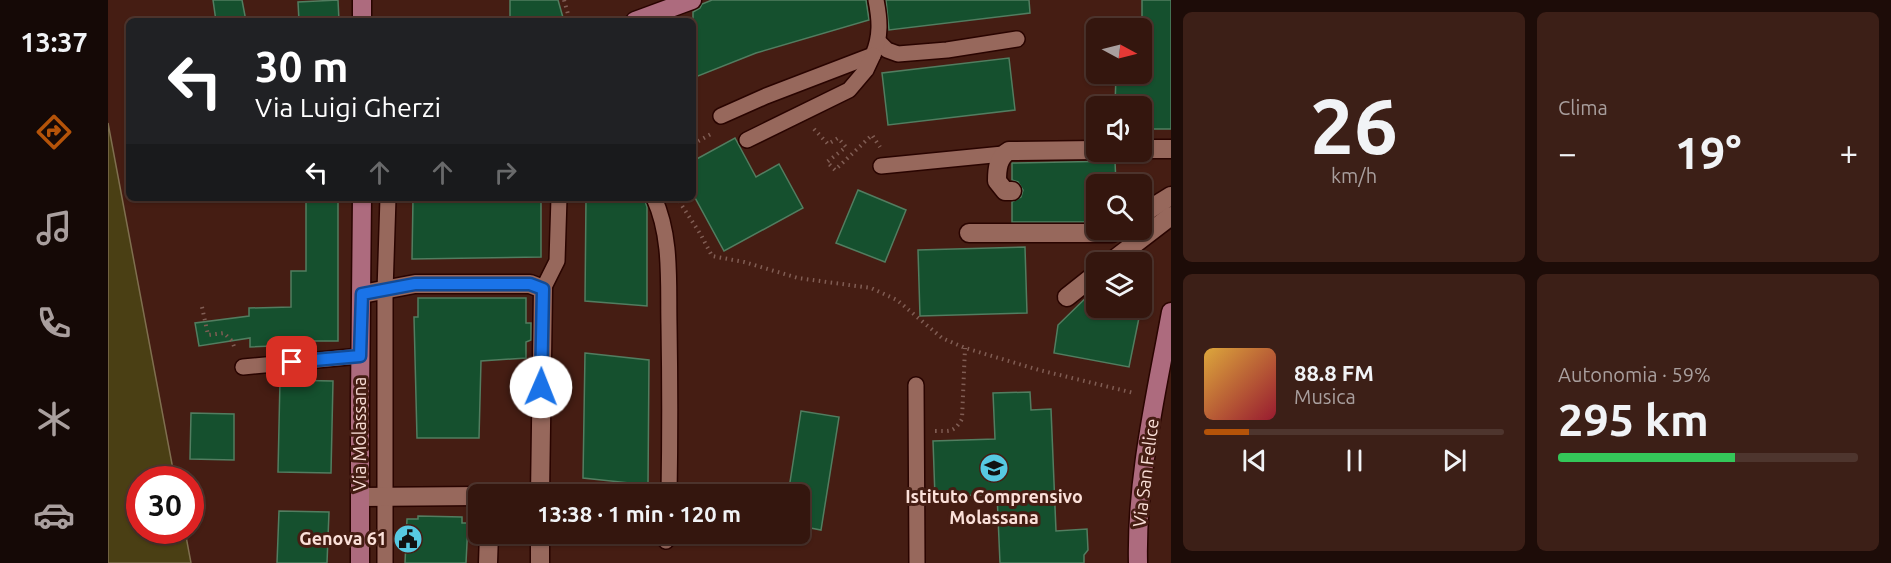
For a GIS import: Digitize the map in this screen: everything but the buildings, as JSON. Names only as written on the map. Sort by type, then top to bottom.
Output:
[{"type":"main road","points":[[362,0],[362,18]]},
{"type":"main road","points":[[643,18],[692,0]]},
{"type":"main road","name":"Via Molassana","points":[[360,563],[362,201]]},
{"type":"main road","name":"Via San Felice","points":[[1138,563],[1142,482],[1153,406],[1171,312]]},
{"type":"street","points":[[1152,149],[1171,149]]},
{"type":"street","points":[[1012,191],[1005,190],[997,181],[999,161],[1003,154],[1019,150],[1086,150]]},
{"type":"street","points":[[1152,208],[1171,196]]},
{"type":"street","points":[[1124,252],[1171,216]]},
{"type":"street","points":[[969,233],[1086,233]]},
{"type":"street","points":[[1067,297],[1086,282]]},
{"type":"street","points":[[362,294],[415,284],[530,284],[543,289],[540,484]]},
{"type":"street","points":[[361,497],[468,496]]},
{"type":"street","points":[[488,563],[489,544]]},
{"type":"street","points":[[540,544],[540,563]]},
{"type":"lane","points":[[747,140],[849,90],[866,70],[876,48],[880,30],[876,0]]},
{"type":"lane","points":[[721,116],[876,48],[898,54],[947,50],[1017,39]]},
{"type":"lane","points":[[886,165],[1003,154]]},
{"type":"lane","points":[[385,563],[385,291],[388,201]]},
{"type":"lane","points":[[543,289],[557,261],[559,201]]},
{"type":"lane","points":[[655,201],[664,231],[668,264],[669,484]]},
{"type":"lane","points":[[243,367],[360,356]]},
{"type":"lane","points":[[916,385],[917,563]]},
{"type":"path","points":[[564,0],[569,18]]},
{"type":"path","points":[[821,121],[812,128],[828,144],[838,138],[846,147],[827,162],[835,170],[872,135],[886,165]]},
{"type":"path","points":[[679,201],[712,256],[744,262],[798,278],[871,288],[897,300],[942,338],[965,348],[1039,370],[1143,394]]},
{"type":"path","points":[[202,307],[208,335],[224,333],[232,341]]},
{"type":"path","points":[[916,431],[949,431],[957,428],[962,419],[965,348]]},
{"type":"shaded area","points":[[108,123],[172,466],[126,466],[126,544],[187,544],[191,563],[108,563]]},
{"type":"place","name":"Istituto Comprensivo Molassana","points":[[994,468]]},
{"type":"place","name":"Genova 61","points":[[408,539]]},
{"type":"route","points":[[292,362],[360,356],[362,294],[415,284],[530,284],[543,289],[541,387]]}]
